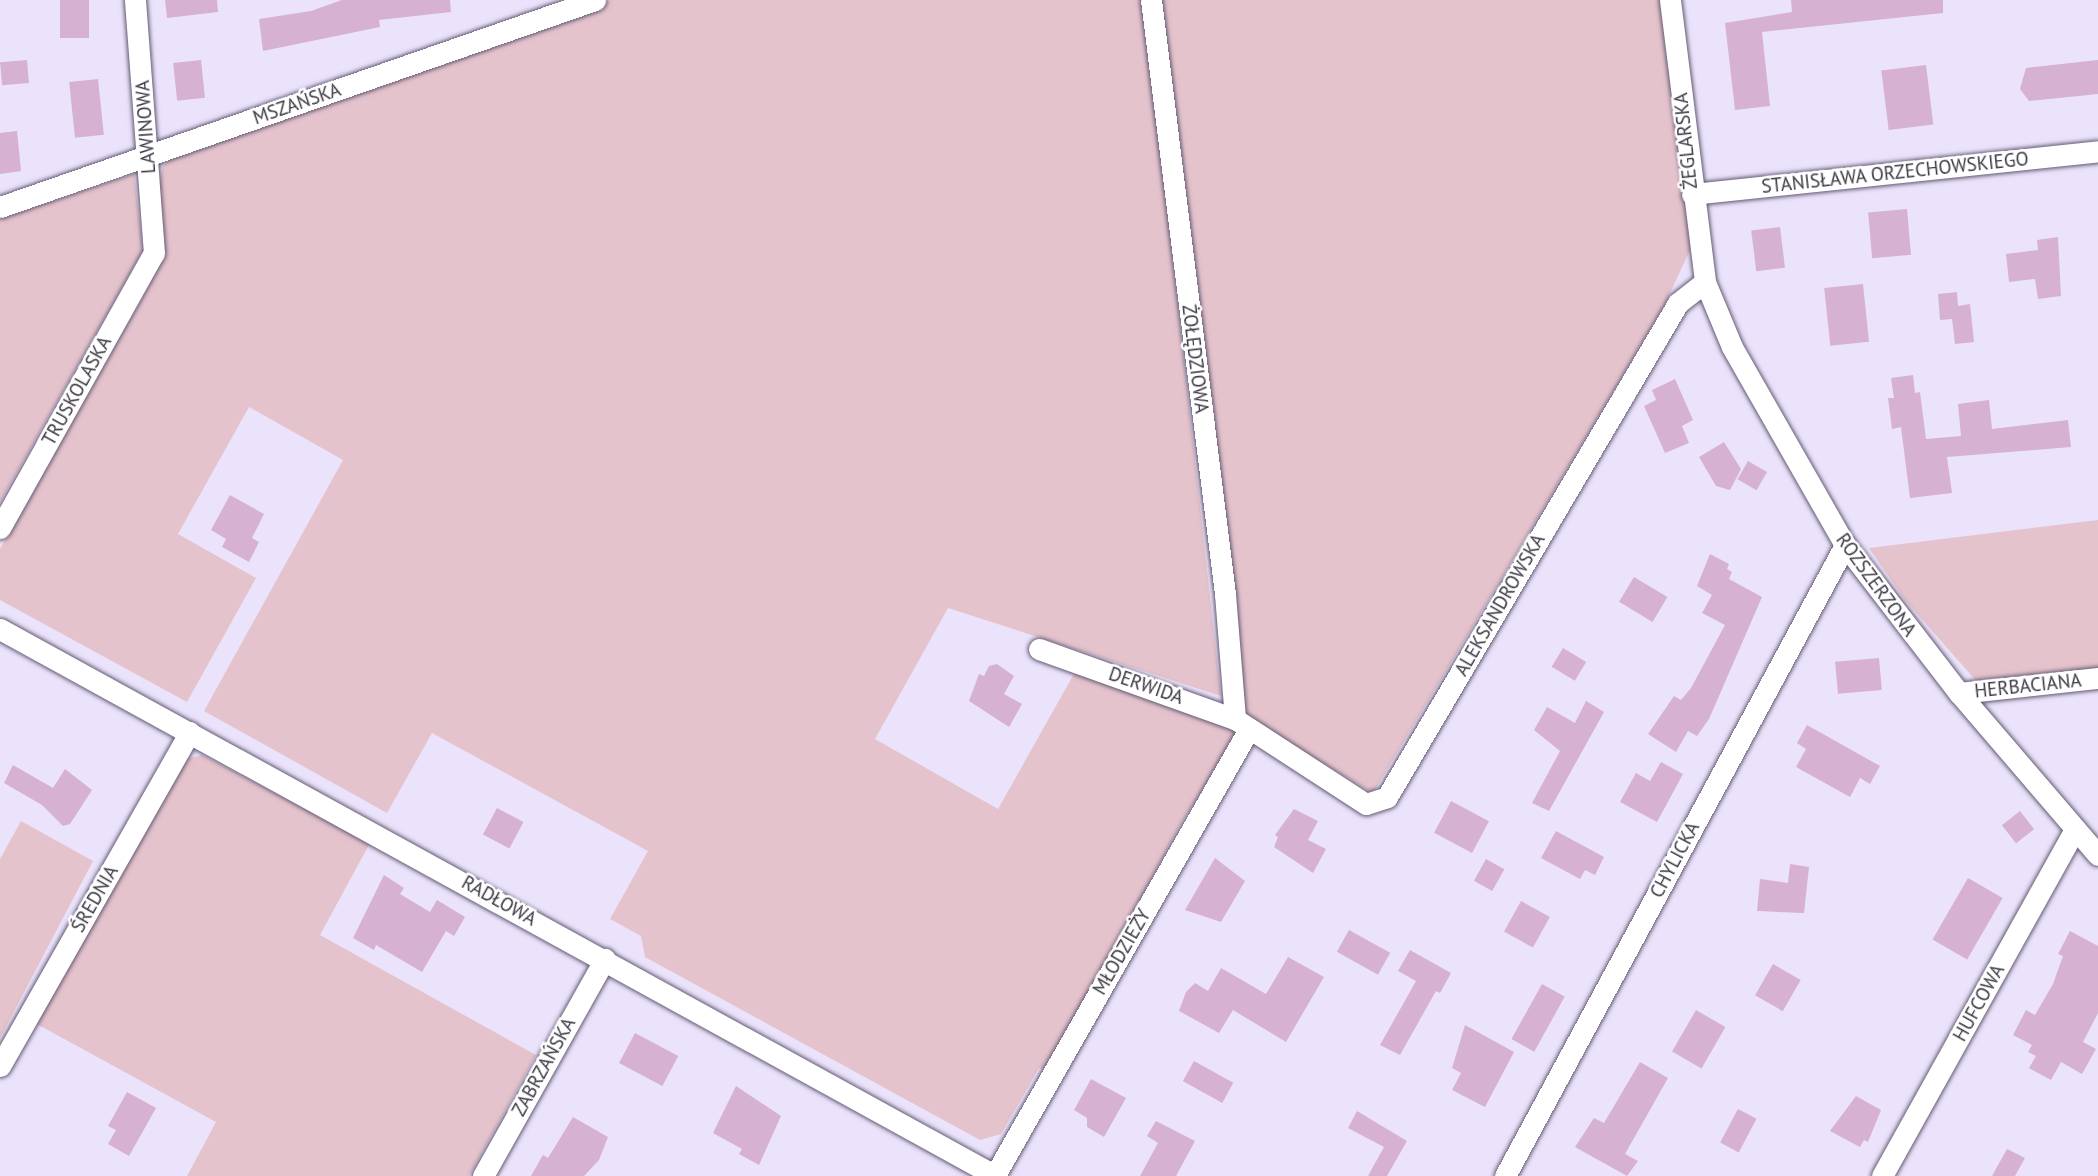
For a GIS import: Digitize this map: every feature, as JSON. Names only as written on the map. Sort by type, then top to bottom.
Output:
[{"type":"street","name":"LAWINOWA","points":[[135,0],[149,153],[153,253]]},
{"type":"street","name":"MSZAŃSKA","points":[[0,207],[594,0]]},
{"type":"street","name":"ŻOŁĘDZIOWA","points":[[1151,0],[1242,724]]},
{"type":"street","name":"ŻEGLARSKA","points":[[1671,0],[1692,194],[1705,282]]},
{"type":"street","name":"STANISŁAWA ORZECHOWSKIEGO","points":[[1692,194],[2098,152]]},
{"type":"street","name":"TRUSKOLASKA","points":[[0,528],[153,253]]},
{"type":"street","name":"ALEKSANDROWSKA","points":[[1242,724],[1358,800],[1366,804],[1387,797],[1678,303],[1705,282]]},
{"type":"street","name":"ROZSZERZONA","points":[[1705,282],[1732,347],[1844,545],[1959,694],[2098,855]]},
{"type":"street","name":"CHYLICKA","points":[[1504,1176],[1844,545]]},
{"type":"street","name":"RADŁOWA","points":[[0,629],[605,959],[835,1091],[996,1176]]},
{"type":"street","name":"DERWIDA","points":[[1039,649],[1242,724]]},
{"type":"street","name":"HERBACIANA","points":[[1959,694],[2098,678]]},
{"type":"street","name":"MŁODZIEŻY","points":[[996,1176],[1242,724]]},
{"type":"street","name":"ŚREDNIA","points":[[0,1066],[190,732]]},
{"type":"street","name":"HUFCOWA","points":[[1882,1176],[2075,829]]},
{"type":"street","name":"ZABRZAŃSKA","points":[[483,1176],[605,959]]},
{"type":"shaded area","points":[[611,0],[1144,0],[1221,696],[948,608],[875,739],[998,809],[1075,672],[1241,730],[1182,822],[1047,1071],[1039,1068],[1001,1134],[980,1140],[645,957],[641,936],[610,919],[648,851],[432,733],[387,813],[204,711],[343,460],[249,407],[178,534],[256,578],[187,702],[0,600],[0,549],[144,295],[162,254],[157,196],[163,166],[175,155]]},
{"type":"shaded area","points":[[1160,0],[1660,0],[1691,248],[1664,306],[1373,793],[1246,718]]},
{"type":"shaded area","points":[[134,174],[143,250],[0,502],[0,219]]},
{"type":"shaded area","points":[[2098,520],[2098,669],[1978,683],[1905,600],[1869,548]]},
{"type":"shaded area","points":[[202,755],[370,843],[320,935],[536,1055],[469,1176],[187,1176],[216,1122],[35,1023],[178,761]]},
{"type":"shaded area","points":[[21,821],[93,861],[0,1038],[0,859]]},
{"type":"building","points":[[60,0],[89,0],[89,38],[60,38]]},
{"type":"building","points":[[165,0],[217,0],[218,12],[167,18]]},
{"type":"building","points":[[342,0],[450,0],[451,12],[379,20],[380,27],[263,51],[259,19],[311,11]]},
{"type":"building","points":[[1791,0],[1943,0],[1943,13],[1762,32],[1770,106],[1735,110],[1725,23],[1792,12]]},
{"type":"building","points":[[27,60],[29,83],[2,85],[0,62]]},
{"type":"building","points":[[201,60],[205,98],[177,101],[173,63]]},
{"type":"building","points":[[2098,60],[2098,94],[2029,101],[2020,89],[2026,68]]},
{"type":"building","points":[[1926,65],[1933,125],[1889,130],[1881,70]]},
{"type":"building","points":[[98,79],[104,135],[75,138],[69,82]]},
{"type":"building","points":[[17,131],[21,171],[0,174],[0,133]]},
{"type":"building","points":[[1907,209],[1911,255],[1872,258],[1868,212]]},
{"type":"building","points":[[1780,227],[1785,268],[1756,271],[1751,231]]},
{"type":"building","points":[[2058,237],[2061,296],[2038,299],[2035,279],[2009,282],[2006,254],[2038,250],[2037,240]]},
{"type":"building","points":[[1863,284],[1869,342],[1830,346],[1824,288]]},
{"type":"building","points":[[1957,292],[1958,306],[1970,304],[1974,342],[1955,344],[1952,319],[1940,320],[1938,294]]},
{"type":"building","points":[[1913,375],[1915,393],[1920,392],[1926,439],[1961,436],[1958,404],[1989,400],[1992,429],[2068,420],[2071,447],[1947,457],[1952,493],[1910,498],[1901,427],[1892,429],[1888,398],[1894,398],[1891,378]]},
{"type":"building","points":[[1675,379],[1693,420],[1682,426],[1689,443],[1665,453],[1644,406],[1656,400],[1652,390]]},
{"type":"building","points":[[1724,442],[1741,469],[1730,490],[1716,486],[1699,457]]},
{"type":"building","points":[[1748,461],[1767,472],[1757,490],[1738,479]]},
{"type":"building","points":[[230,495],[264,514],[252,538],[259,542],[249,562],[222,547],[226,539],[211,530]]},
{"type":"building","points":[[1710,554],[1729,564],[1727,569],[1732,572],[1729,579],[1762,597],[1709,719],[1697,736],[1688,731],[1676,752],[1648,734],[1674,696],[1681,700],[1691,688],[1725,625],[1702,613],[1712,595],[1697,586]]},
{"type":"building","points":[[1634,577],[1667,597],[1652,622],[1619,602]]},
{"type":"building","points":[[1563,648],[1586,662],[1575,681],[1552,667]]},
{"type":"building","points":[[1879,658],[1882,690],[1838,694],[1835,662]]},
{"type":"building","points":[[997,664],[1014,676],[1004,694],[1022,704],[1009,727],[969,701],[979,674],[984,676],[989,666]]},
{"type":"building","points":[[1586,701],[1604,712],[1549,811],[1532,803],[1560,751],[1534,730],[1547,707],[1575,723]]},
{"type":"building","points":[[1807,725],[1880,766],[1870,784],[1860,778],[1850,797],[1796,767],[1806,749],[1797,743]]},
{"type":"building","points":[[1661,762],[1683,774],[1657,822],[1620,802],[1636,773],[1650,781]]},
{"type":"building","points":[[13,765],[53,788],[65,769],[92,790],[70,824],[63,826],[42,805],[4,783]]},
{"type":"building","points":[[1451,801],[1489,821],[1472,853],[1434,833]]},
{"type":"building","points":[[497,808],[523,822],[509,849],[483,834]]},
{"type":"building","points":[[1294,809],[1318,821],[1308,840],[1326,849],[1313,873],[1274,847],[1278,837],[1275,835]]},
{"type":"building","points":[[2020,811],[2034,829],[2016,843],[2002,825]]},
{"type":"building","points":[[1556,831],[1604,857],[1595,875],[1585,870],[1580,879],[1541,858]]},
{"type":"building","points":[[1215,858],[1245,881],[1221,922],[1185,910]]},
{"type":"building","points":[[1486,859],[1504,869],[1492,891],[1474,881]]},
{"type":"building","points":[[1790,864],[1809,867],[1804,913],[1757,911],[1760,879],[1788,883]]},
{"type":"building","points":[[384,875],[404,888],[400,894],[430,912],[437,900],[465,917],[454,936],[446,931],[422,972],[376,945],[374,950],[353,938]]},
{"type":"building","points":[[1968,878],[2003,898],[1967,959],[1932,939]]},
{"type":"building","points":[[1521,901],[1550,917],[1533,948],[1504,932]]},
{"type":"building","points":[[1349,930],[1390,953],[1378,975],[1337,952]]},
{"type":"building","points":[[2070,931],[2098,946],[2098,1013],[2083,1042],[2096,1049],[2082,1074],[2061,1062],[2051,1080],[2029,1068],[2036,1056],[2028,1052],[2032,1045],[2013,1035],[2026,1010],[2035,1015],[2053,984],[2063,956],[2058,954]]},
{"type":"building","points":[[1410,950],[1451,973],[1440,993],[1436,991],[1400,1055],[1380,1045],[1416,981],[1398,971]]},
{"type":"building","points":[[1288,957],[1324,977],[1286,1042],[1233,1010],[1219,1033],[1179,1011],[1186,992],[1195,983],[1208,991],[1221,968],[1266,994]]},
{"type":"building","points":[[1773,964],[1801,980],[1783,1011],[1755,995]]},
{"type":"building","points":[[1542,984],[1565,997],[1534,1052],[1511,1039]]},
{"type":"building","points":[[1696,1010],[1725,1027],[1701,1069],[1672,1052]]},
{"type":"building","points":[[1465,1025],[1514,1052],[1485,1107],[1452,1090],[1461,1073],[1452,1068]]},
{"type":"building","points":[[635,1033],[678,1056],[662,1086],[619,1063]]},
{"type":"building","points":[[1194,1061],[1233,1083],[1222,1103],[1183,1081]]},
{"type":"building","points":[[1640,1062],[1668,1078],[1625,1154],[1638,1161],[1627,1176],[1575,1147],[1594,1118],[1604,1123]]},
{"type":"building","points":[[1091,1079],[1126,1098],[1104,1137],[1087,1127],[1087,1118],[1074,1110]]},
{"type":"building","points":[[736,1086],[781,1116],[759,1165],[739,1154],[742,1149],[713,1133]]},
{"type":"building","points":[[127,1092],[156,1108],[129,1156],[108,1144],[116,1130],[108,1126]]},
{"type":"building","points":[[1856,1096],[1881,1110],[1868,1142],[1864,1140],[1860,1147],[1830,1131]]},
{"type":"building","points":[[1738,1109],[1757,1119],[1739,1152],[1720,1143]]},
{"type":"building","points":[[1357,1111],[1407,1141],[1387,1176],[1368,1176],[1384,1147],[1348,1128]]},
{"type":"building","points":[[573,1117],[608,1137],[599,1160],[584,1176],[531,1176],[543,1155],[548,1158]]},
{"type":"building","points":[[1156,1121],[1195,1141],[1176,1176],[1140,1176],[1158,1143],[1147,1136]]},
{"type":"building","points":[[2007,1149],[2025,1158],[2015,1176],[1992,1176]]}]
